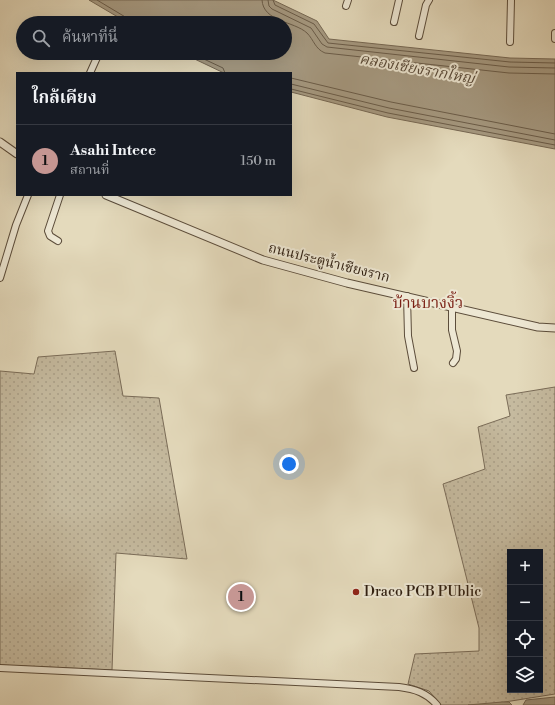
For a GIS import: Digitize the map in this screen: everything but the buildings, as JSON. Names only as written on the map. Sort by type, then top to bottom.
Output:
[{"type":"street","points":[[394,22],[399,0]]},
{"type":"street","points":[[419,36],[428,0]]},
{"type":"street","points":[[510,42],[511,0]]},
{"type":"street","points":[[555,33],[555,39]]},
{"type":"street","points":[[90,72],[96,60]]},
{"type":"street","points":[[0,142],[16,153]]},
{"type":"street","points":[[0,278],[16,224],[28,196]]},
{"type":"street","points":[[58,241],[50,236],[48,231],[60,196]]},
{"type":"street","name":"ถนนประตูน้ำเชียงราก","points":[[108,196],[259,259],[347,283],[538,327],[555,328]]},
{"type":"street","points":[[408,296],[408,336],[414,368]]},
{"type":"street","points":[[452,306],[452,330],[457,351],[456,359],[453,363]]},
{"type":"street","points":[[0,668],[399,687],[421,692],[433,700],[437,705]]},
{"type":"shaded area","points":[[115,351],[123,396],[159,398],[187,559],[116,553],[112,670],[0,665],[0,371],[34,374],[38,357]]},
{"type":"shaded area","points":[[555,387],[555,694],[486,705],[441,705],[429,691],[408,684],[415,654],[479,651],[479,628],[443,484],[485,469],[478,427],[510,416],[506,395]]},
{"type":"water","name":"คลองเชียงรากใหญ่","points":[[89,0],[273,0],[317,21],[329,39],[510,58],[555,59],[555,149],[387,117],[292,92],[292,72],[222,72],[197,60],[292,60],[292,16],[116,16]]},
{"type":"water","points":[[555,697],[555,705],[523,705],[526,700]]},
{"type":"water","points":[[509,702],[512,705],[468,705]]},
{"type":"place","name":"Draco PCB PUblic","points":[[356,592]]},
{"type":"place","name":"Asahi Intece","points":[[241,597]]},
{"type":"district","name":"บ้านบางงิ้ว","points":[[428,303]]}]
